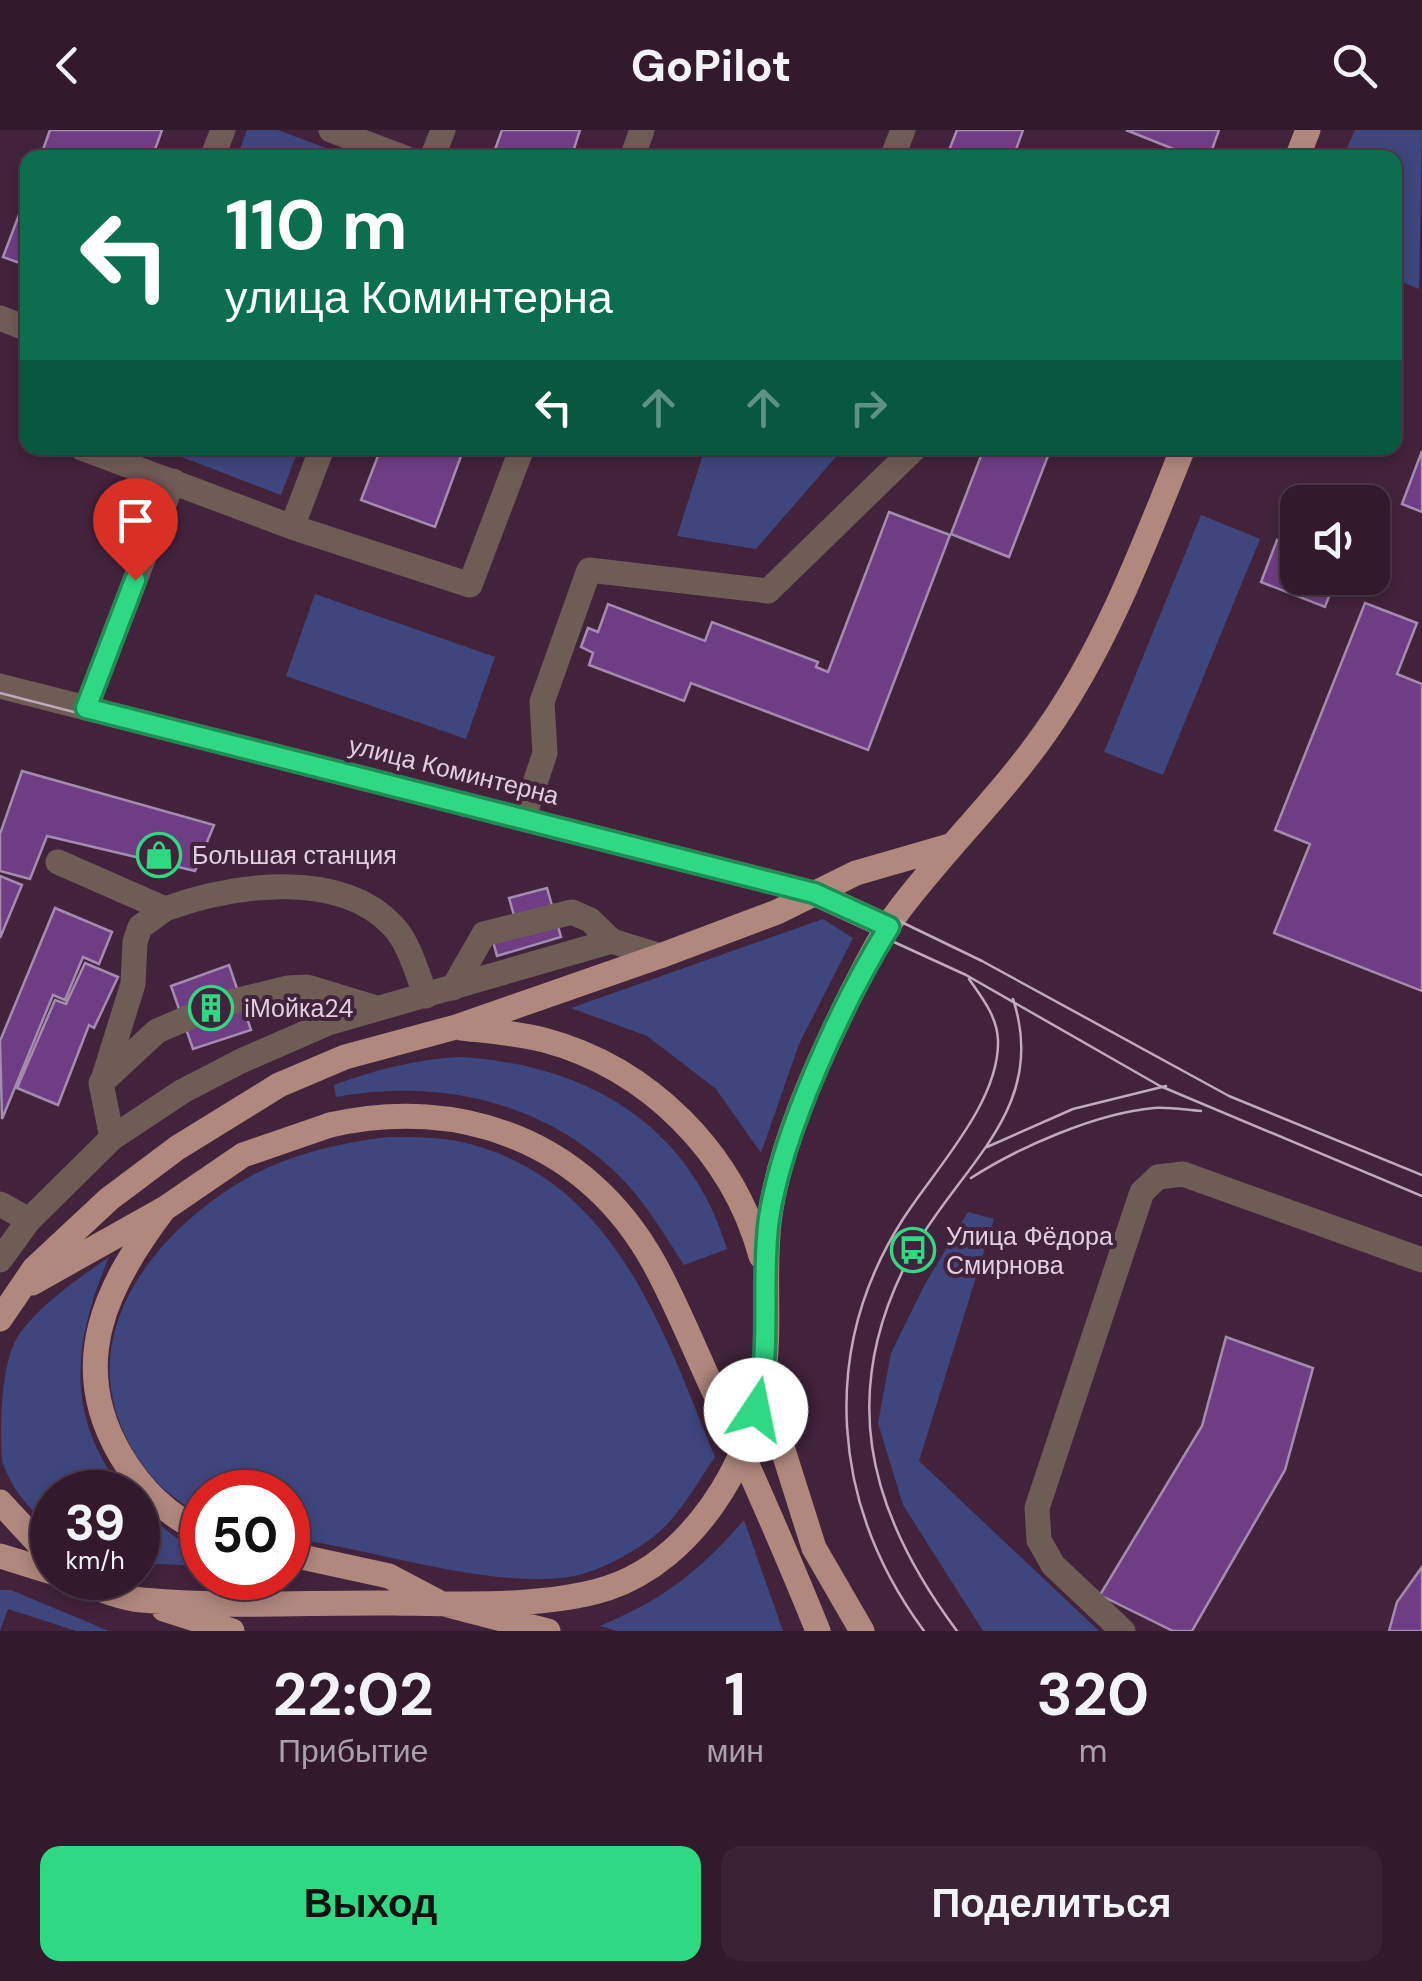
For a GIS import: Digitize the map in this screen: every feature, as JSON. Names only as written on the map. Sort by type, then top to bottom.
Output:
[{"type":"main road","points":[[138,1600],[440,1604],[558,1598],[608,1588],[637,1574],[674,1547],[712,1503],[735,1468],[750,1435],[767,1346],[765,1272],[777,1181],[828,1041],[889,927],[1046,732],[1086,665],[1146,541],[1179,455]]},
{"type":"main road","points":[[0,1319],[54,1248],[109,1200],[244,1104],[328,1064],[384,1044],[456,1027],[660,956],[856,874],[952,845]]},
{"type":"main road","name":"улица Коминтерна","points":[[814,893],[889,927]]},
{"type":"main road","points":[[456,1027],[565,1047],[631,1079],[669,1108],[721,1165],[741,1200],[765,1272]]},
{"type":"main road","points":[[20,1290],[164,1208],[243,1155],[330,1125],[405,1113],[480,1124],[547,1152],[594,1189],[654,1262],[764,1501],[818,1631]]},
{"type":"main road","points":[[164,1208],[135,1247],[103,1314],[95,1350],[98,1402],[115,1445],[140,1484],[180,1519]]},
{"type":"main road","points":[[762,1385],[814,1548],[862,1631]]},
{"type":"main road","points":[[0,1502],[30,1534]]},
{"type":"main road","points":[[0,1556],[30,1565]]},
{"type":"main road","points":[[310,1559],[389,1576],[440,1604],[548,1631]]},
{"type":"main road","points":[[138,1600],[232,1631]]},
{"type":"street","points":[[331,130],[383,150]]},
{"type":"street","points":[[101,455],[292,527],[470,586],[519,455]]},
{"type":"street","points":[[292,527],[319,455]]},
{"type":"street","points":[[524,819],[546,753],[542,702],[589,570],[768,591],[909,455]]},
{"type":"street","points":[[86,708],[172,481]]},
{"type":"street","name":"улица Коминтерна","points":[[0,686],[814,893]]},
{"type":"street","points":[[58,862],[165,909]]},
{"type":"street","points":[[112,1138],[102,1084],[133,984],[135,942],[140,927],[165,909],[208,893],[280,884],[353,901],[396,929],[426,996]]},
{"type":"street","points":[[454,988],[484,934],[572,912],[590,920],[612,942],[660,956]]},
{"type":"street","points":[[0,1260],[29,1220],[112,1138],[183,1091],[328,1023],[612,942]]},
{"type":"street","points":[[102,1084],[157,1031],[218,1005],[307,987],[376,1008]]},
{"type":"street","points":[[1122,1631],[1053,1565],[1038,1540],[1037,1508],[1142,1192],[1158,1177],[1183,1174],[1422,1260]]},
{"type":"street","points":[[0,1204],[29,1220]]},
{"type":"shaded area","points":[[247,130],[278,130],[331,150],[240,150]]},
{"type":"shaded area","points":[[1355,130],[1422,130],[1419,289],[1402,282],[1402,150],[1346,150]]},
{"type":"shaded area","points":[[176,455],[296,455],[281,495]]},
{"type":"shaded area","points":[[703,455],[838,455],[756,549],[677,536]]},
{"type":"shaded area","points":[[1201,515],[1260,539],[1163,775],[1104,752]]},
{"type":"shaded area","points":[[315,594],[495,657],[466,739],[286,676]]},
{"type":"shaded area","points":[[823,919],[853,938],[799,1044],[761,1153],[716,1089],[647,1036],[571,1008]]},
{"type":"shaded area","points":[[457,1057],[547,1072],[588,1087],[625,1108],[658,1134],[686,1166],[710,1205],[727,1249],[684,1265],[626,1183],[596,1155],[529,1115],[492,1102],[415,1091],[336,1097],[334,1085],[379,1070]]},
{"type":"shaded area","points":[[389,1137],[457,1141],[511,1159],[556,1186],[594,1221],[625,1263],[651,1309],[715,1457],[685,1502],[649,1540],[623,1557],[574,1576],[507,1578],[470,1573],[310,1541],[310,1470],[180,1470],[180,1501],[160,1484],[160,1470],[145,1468],[122,1428],[111,1391],[110,1355],[118,1320],[133,1287],[179,1229],[237,1184],[310,1152]]},
{"type":"shaded area","points":[[968,1212],[994,1219],[919,1461],[1099,1631],[983,1631],[903,1505],[878,1423],[891,1353],[924,1286]]},
{"type":"shaded area","points":[[109,1257],[88,1319],[80,1378],[91,1435],[110,1470],[30,1470],[30,1508],[2,1461],[5,1377],[20,1333],[62,1292]]},
{"type":"shaded area","points":[[744,1520],[783,1631],[617,1631],[600,1626],[679,1582],[712,1555]]},
{"type":"shaded area","points":[[160,1525],[180,1539],[180,1565],[160,1564]]},
{"type":"shaded area","points":[[0,1590],[11,1590],[109,1631],[76,1631],[8,1609],[0,1631]]},
{"type":"building","points":[[50,130],[162,130],[155,150],[43,150]]},
{"type":"building","points":[[502,130],[580,130],[574,150],[495,150]]},
{"type":"building","points":[[957,130],[1023,130],[1016,150],[949,150]]},
{"type":"building","points":[[1126,130],[1219,130],[1212,150],[1176,150]]},
{"type":"building","points":[[20,212],[20,263],[3,257]]},
{"type":"building","points":[[1422,451],[1422,512],[1402,504]]},
{"type":"building","points":[[378,455],[461,455],[435,527],[361,500]]},
{"type":"building","points":[[981,455],[1048,455],[1009,557],[951,534]]},
{"type":"building","points":[[889,512],[950,535],[868,750],[691,683],[684,701],[589,665],[593,653],[581,647],[588,628],[598,632],[608,604],[705,641],[712,622],[818,662],[816,667],[828,672]]},
{"type":"building","points":[[1277,540],[1280,541],[1280,589],[1261,582]]},
{"type":"building","points":[[1294,595],[1330,595],[1325,607]]},
{"type":"building","points":[[1365,603],[1417,623],[1397,674],[1422,684],[1422,991],[1274,933],[1310,844],[1275,830]]},
{"type":"building","points":[[22,771],[214,825],[195,871],[47,836],[30,879],[0,871],[0,834]]},
{"type":"building","points":[[0,876],[22,885],[0,938]]},
{"type":"building","points":[[547,888],[561,937],[497,956],[491,934],[517,926],[509,898]]},
{"type":"building","points":[[55,908],[112,932],[99,964],[83,957],[65,1000],[53,995],[2,1119],[0,1041]]},
{"type":"building","points":[[85,963],[118,977],[94,1028],[89,1025],[58,1105],[17,1088],[55,1000],[66,1004]]},
{"type":"building","name":"iМойка24","points":[[229,965],[251,1030],[193,1049],[171,986]]},
{"type":"building","points":[[1226,1337],[1313,1368],[1285,1470],[1192,1631],[1173,1631],[1100,1595],[1202,1426]]},
{"type":"building","points":[[1422,1567],[1422,1631],[1389,1631],[1397,1602]]},
{"type":"tram line","points":[[0,693],[800,899],[966,975],[1160,1086],[1422,1196]]},
{"type":"tram line","points":[[257,743],[829,887],[982,961],[1229,1096],[1422,1175]]},
{"type":"tram line","points":[[924,1631],[893,1583],[870,1533],[855,1481],[847,1428],[848,1375],[857,1322],[876,1270],[903,1219],[977,1111],[996,1063],[995,1023],[969,979]]},
{"type":"tram line","points":[[957,1631],[901,1540],[883,1493],[872,1447],[869,1399],[875,1351],[890,1301],[914,1249],[995,1133],[1010,1104],[1019,1072],[1021,1038],[1013,999]]},
{"type":"tram line","points":[[987,1147],[1073,1109],[1166,1086]]},
{"type":"tram line","points":[[971,1178],[1035,1144],[1108,1117],[1154,1108],[1201,1111]]},
{"type":"place","name":"Большая станция","points":[[159,855]]},
{"type":"place","name":"iМойка24","points":[[211,1008]]},
{"type":"place","name":"Улица Фёдора Смирнова","points":[[913,1250]]},
{"type":"route","points":[[135,580],[86,708],[814,893],[889,927],[828,1041],[777,1181],[765,1272],[767,1346],[756,1410]]}]
